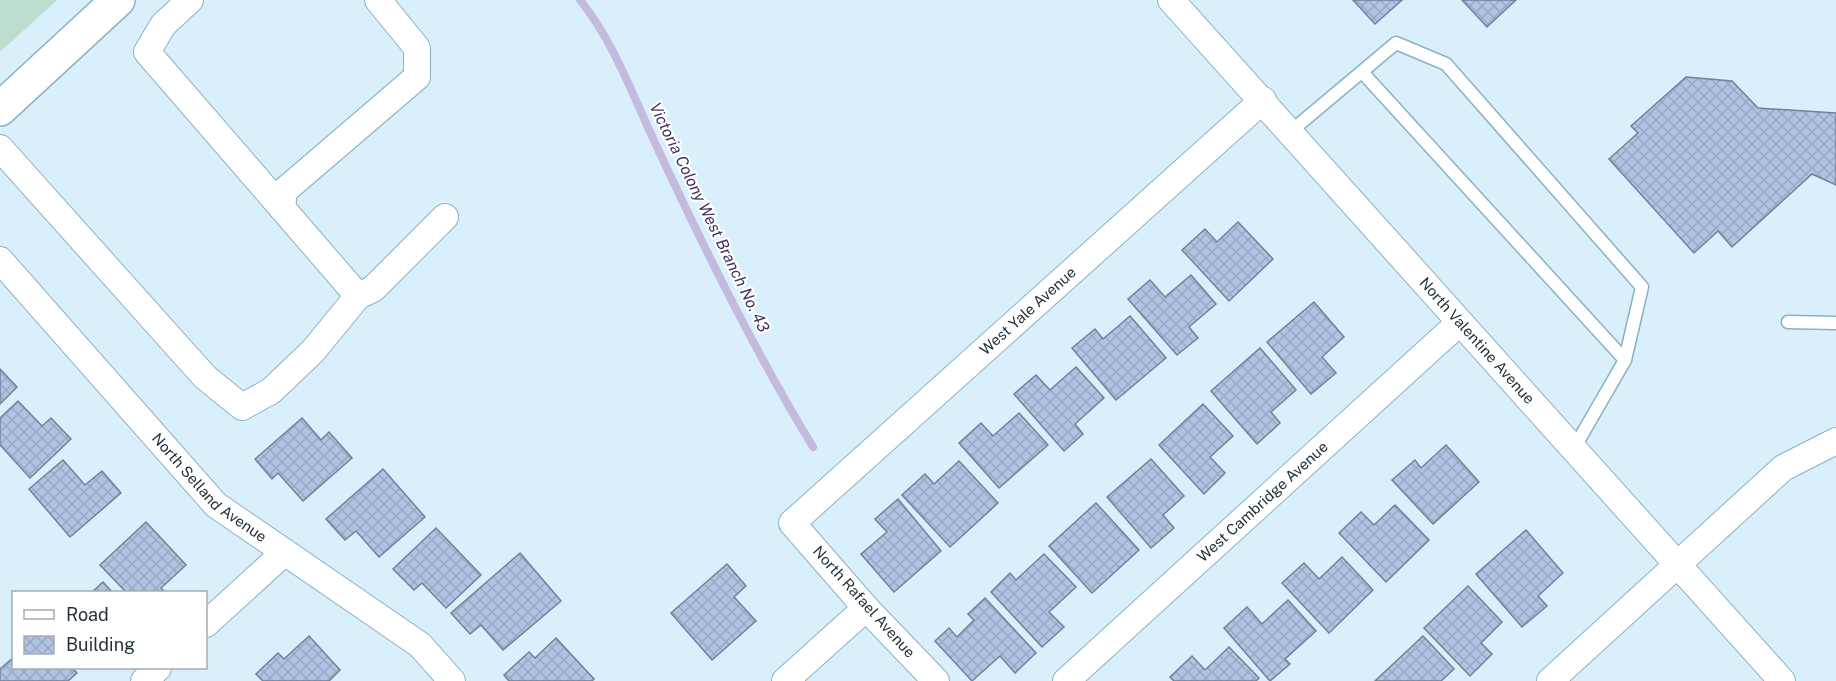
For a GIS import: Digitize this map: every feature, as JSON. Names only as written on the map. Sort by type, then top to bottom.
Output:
[{"type":"main road","points":[[0,109],[118,0]]},
{"type":"street","points":[[190,0],[163,25],[147,52],[358,296]]},
{"type":"street","points":[[282,208],[284,191],[417,77],[417,48],[378,0]]},
{"type":"street","name":"North Valentine Avenue","points":[[1171,0],[1263,100],[1676,566],[1782,681]]},
{"type":"street","name":"West Yale Avenue","points":[[792,523],[1263,100]]},
{"type":"street","points":[[0,148],[205,377],[242,407],[271,391],[280,383],[313,351],[358,296],[373,289],[445,217]]},
{"type":"street","name":"North Selland Avenue","points":[[0,260],[216,505],[420,645],[452,681]]},
{"type":"street","name":"West Cambridge Avenue","points":[[1066,681],[1459,323]]},
{"type":"street","points":[[1550,681],[1783,468],[1836,441]]},
{"type":"street","name":"North Rafael Avenue","points":[[792,523],[866,608],[936,681]]},
{"type":"street","points":[[207,623],[285,552]]},
{"type":"street","points":[[785,681],[866,608]]},
{"type":"street","points":[[144,681],[157,669]]},
{"type":"lane","points":[[1290,132],[1396,44],[1446,64],[1642,287],[1624,360],[1573,450]]},
{"type":"lane","points":[[1362,72],[1624,360]]},
{"type":"lane","points":[[1788,322],[1836,323]]},
{"type":"green space","points":[[0,0],[57,0],[0,52]]},
{"type":"building","points":[[1353,0],[1402,0],[1375,24]]},
{"type":"building","points":[[1462,0],[1516,0],[1487,27]]},
{"type":"building","points":[[1686,77],[1732,81],[1758,108],[1836,113],[1836,185],[1812,174],[1732,247],[1718,231],[1694,253],[1609,159],[1638,133],[1631,126]]},
{"type":"building","points":[[1238,222],[1273,259],[1229,301],[1182,250],[1205,229],[1217,242]]},
{"type":"building","points":[[1191,275],[1216,304],[1189,327],[1198,338],[1177,355],[1128,299],[1150,280],[1165,297]]},
{"type":"building","points":[[1314,302],[1344,337],[1322,357],[1336,373],[1311,394],[1267,342]]},
{"type":"building","points":[[1130,316],[1166,358],[1116,400],[1072,348],[1095,329],[1103,339]]},
{"type":"building","points":[[1260,348],[1296,390],[1271,412],[1280,423],[1257,444],[1211,391]]},
{"type":"building","points":[[1076,367],[1104,398],[1075,424],[1083,434],[1064,451],[1014,394],[1036,375],[1050,390]]},
{"type":"building","points":[[0,369],[17,387],[0,404]]},
{"type":"building","points":[[18,401],[42,426],[51,418],[71,439],[30,478],[0,445],[0,418]]},
{"type":"building","points":[[1203,404],[1233,436],[1210,457],[1225,473],[1204,494],[1159,445]]},
{"type":"building","points":[[1019,413],[1048,445],[999,488],[959,443],[981,423],[993,436]]},
{"type":"building","points":[[302,418],[321,440],[329,432],[352,458],[303,501],[278,473],[272,479],[255,459]]},
{"type":"building","points":[[1446,445],[1479,482],[1433,524],[1392,480],[1415,460],[1421,468]]},
{"type":"building","points":[[1151,459],[1184,496],[1163,515],[1174,528],[1151,548],[1107,497]]},
{"type":"building","points":[[63,460],[85,485],[102,471],[121,493],[70,537],[29,489]]},
{"type":"building","points":[[959,461],[998,503],[950,547],[902,495],[925,474],[934,484]]},
{"type":"building","points":[[383,469],[425,517],[379,557],[356,531],[345,540],[326,519]]},
{"type":"building","points":[[898,499],[941,551],[894,592],[861,554],[887,532],[875,519]]},
{"type":"building","points":[[1096,503],[1139,550],[1092,593],[1049,546]]},
{"type":"building","points":[[1395,505],[1429,540],[1386,582],[1339,533],[1361,512],[1374,525]]},
{"type":"building","points":[[146,522],[186,565],[161,588],[164,591],[125,591],[100,565]]},
{"type":"building","points":[[436,528],[481,575],[446,608],[422,583],[414,590],[393,569]]},
{"type":"building","points":[[1526,530],[1563,573],[1538,596],[1547,606],[1522,627],[1476,574]]},
{"type":"building","points":[[520,553],[561,601],[503,650],[481,625],[470,634],[451,613]]},
{"type":"building","points":[[1044,554],[1076,587],[1049,612],[1064,627],[1042,647],[991,592],[1010,573],[1016,580]]},
{"type":"building","points":[[1342,557],[1373,590],[1329,633],[1282,583],[1304,563],[1319,579]]},
{"type":"building","points":[[727,564],[746,586],[734,597],[756,621],[712,660],[671,613]]},
{"type":"building","points":[[103,582],[111,591],[93,591]]},
{"type":"building","points":[[1468,586],[1502,622],[1481,643],[1492,654],[1470,676],[1424,628]]},
{"type":"building","points":[[985,598],[1036,653],[1015,673],[1000,656],[972,681],[935,641],[949,628],[957,637],[974,620],[968,614]]},
{"type":"building","points":[[1288,600],[1316,631],[1285,659],[1290,664],[1270,681],[1224,628],[1247,607],[1262,624]]},
{"type":"building","points":[[309,636],[340,670],[329,681],[263,681],[256,674],[278,653],[284,659]]},
{"type":"building","points":[[1423,636],[1454,669],[1441,681],[1375,681]]},
{"type":"building","points":[[556,638],[594,679],[592,681],[509,681],[504,675],[529,652],[535,658]]},
{"type":"building","points":[[1229,647],[1259,678],[1256,681],[1174,681],[1170,677],[1192,656],[1205,670]]},
{"type":"building","points":[[12,659],[12,669],[73,669],[77,673],[68,681],[0,681],[0,669]]},
{"type":"waterway","name":"Victoria Colony West Branch No. 43","points":[[580,0],[613,51],[674,184],[730,298],[813,447]]}]
